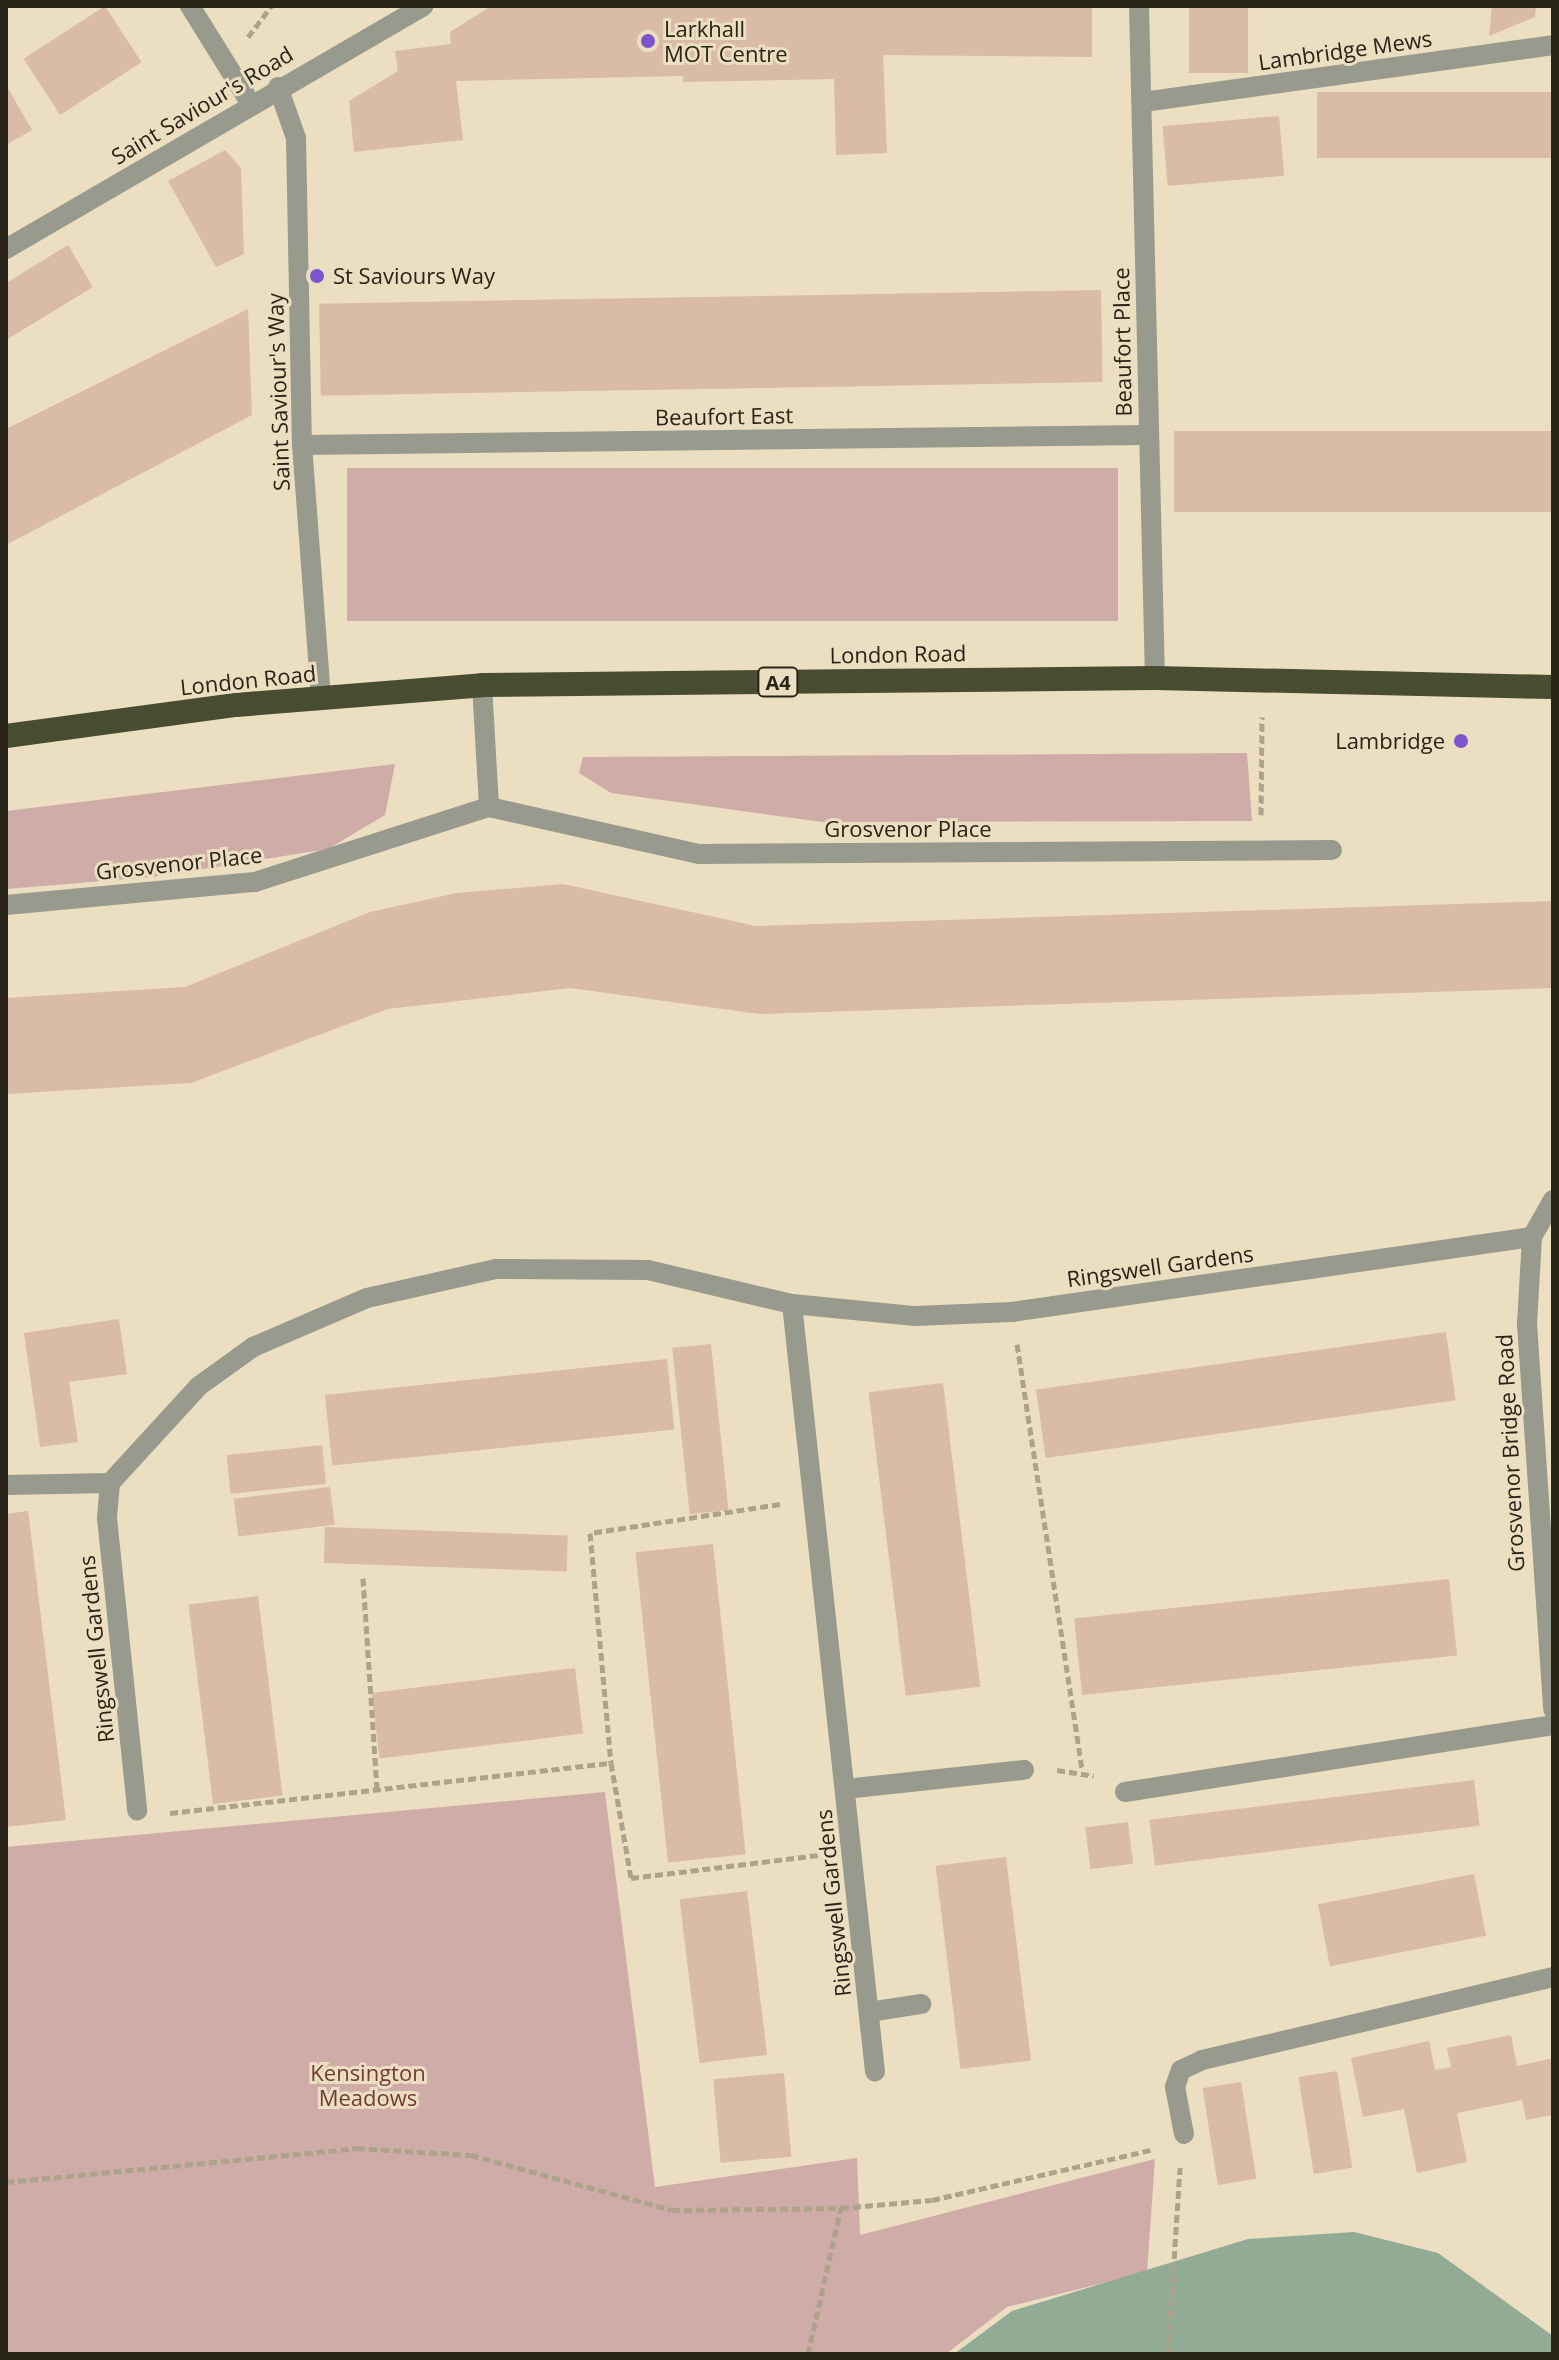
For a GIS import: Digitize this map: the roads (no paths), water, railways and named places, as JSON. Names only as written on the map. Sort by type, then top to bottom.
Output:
[{"type":"highway","name":"London Road","points":[[6,736],[321,698],[482,685],[1155,678],[1553,687]]},
{"type":"street","points":[[190,6],[251,104]]},
{"type":"street","name":"Saint Saviour's Road","points":[[6,249],[278,87],[423,6]]},
{"type":"street","name":"Beaufort Place","points":[[1139,6],[1155,678]]},
{"type":"street","name":"Lambridge Mews","points":[[1143,102],[1553,45]]},
{"type":"street","name":"Saint Saviour's Way","points":[[278,87],[296,138],[302,445],[321,698]]},
{"type":"street","name":"Beaufort East","points":[[302,445],[1147,435]]},
{"type":"street","points":[[482,685],[489,807]]},
{"type":"street","name":"Grosvenor Place","points":[[6,905],[255,882],[489,807],[699,854],[1332,850]]},
{"type":"street","name":"Grosvenor Bridge Road","points":[[1553,1200],[1532,1237],[1527,1324],[1553,1709]]},
{"type":"street","name":"Ringswell Gardens","points":[[137,1810],[107,1518],[110,1483],[210,1378],[253,1347],[367,1298],[496,1269],[648,1270],[792,1304],[915,1316],[1012,1312],[1532,1237]]},
{"type":"street","name":"Ringswell Gardens","points":[[792,1304],[875,2072]]},
{"type":"street","points":[[6,1485],[110,1483]]},
{"type":"street","points":[[1125,1792],[1553,1725]]},
{"type":"street","name":"Ringswell Gardens","points":[[845,1789],[1024,1770]]},
{"type":"street","points":[[1183,2138],[1175,2087],[1181,2070],[1202,2060],[1553,1977]]},
{"type":"street","name":"Ringswell Gardens","points":[[869,2012],[921,2004]]},
{"type":"place","name":"Larkhall MOT Centre","points":[[648,41]]},
{"type":"place","name":"St Saviours Way","points":[[317,276]]},
{"type":"place","name":"Lambridge","points":[[1461,741]]},
{"type":"park label","name":"Kensington Meadows","points":[[368,2084]]}]
